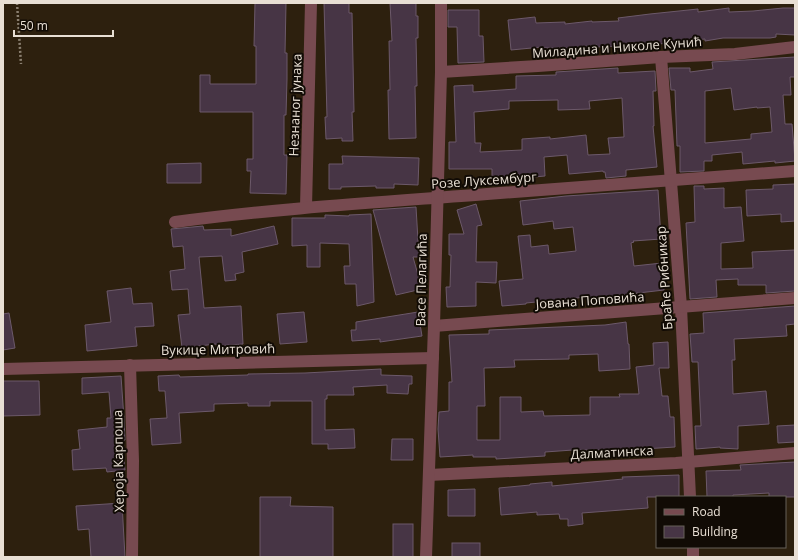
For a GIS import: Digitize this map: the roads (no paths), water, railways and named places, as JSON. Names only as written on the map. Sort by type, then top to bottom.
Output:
[{"type":"street","name":"Незнаног јунака","points":[[306,207],[311,3]]},
{"type":"street","name":"Васе Пелагића","points":[[426,557],[438,198],[441,3]]},
{"type":"street","name":"Миладина и Николе Кунић","points":[[441,72],[661,56],[735,54],[795,47]]},
{"type":"street","name":"Браће Рибникар","points":[[661,56],[681,307],[690,496]]},
{"type":"street","name":"Розе Луксембург","points":[[175,222],[306,207],[671,181],[795,170]]},
{"type":"street","name":"Јована Поповића","points":[[434,326],[795,298]]},
{"type":"street","name":"Вукице Митровић","points":[[3,369],[433,358]]},
{"type":"street","name":"Хероја Карпоша","points":[[130,365],[133,461],[132,557]]},
{"type":"street","name":"Далматинска","points":[[429,475],[688,462],[795,454]]}]
